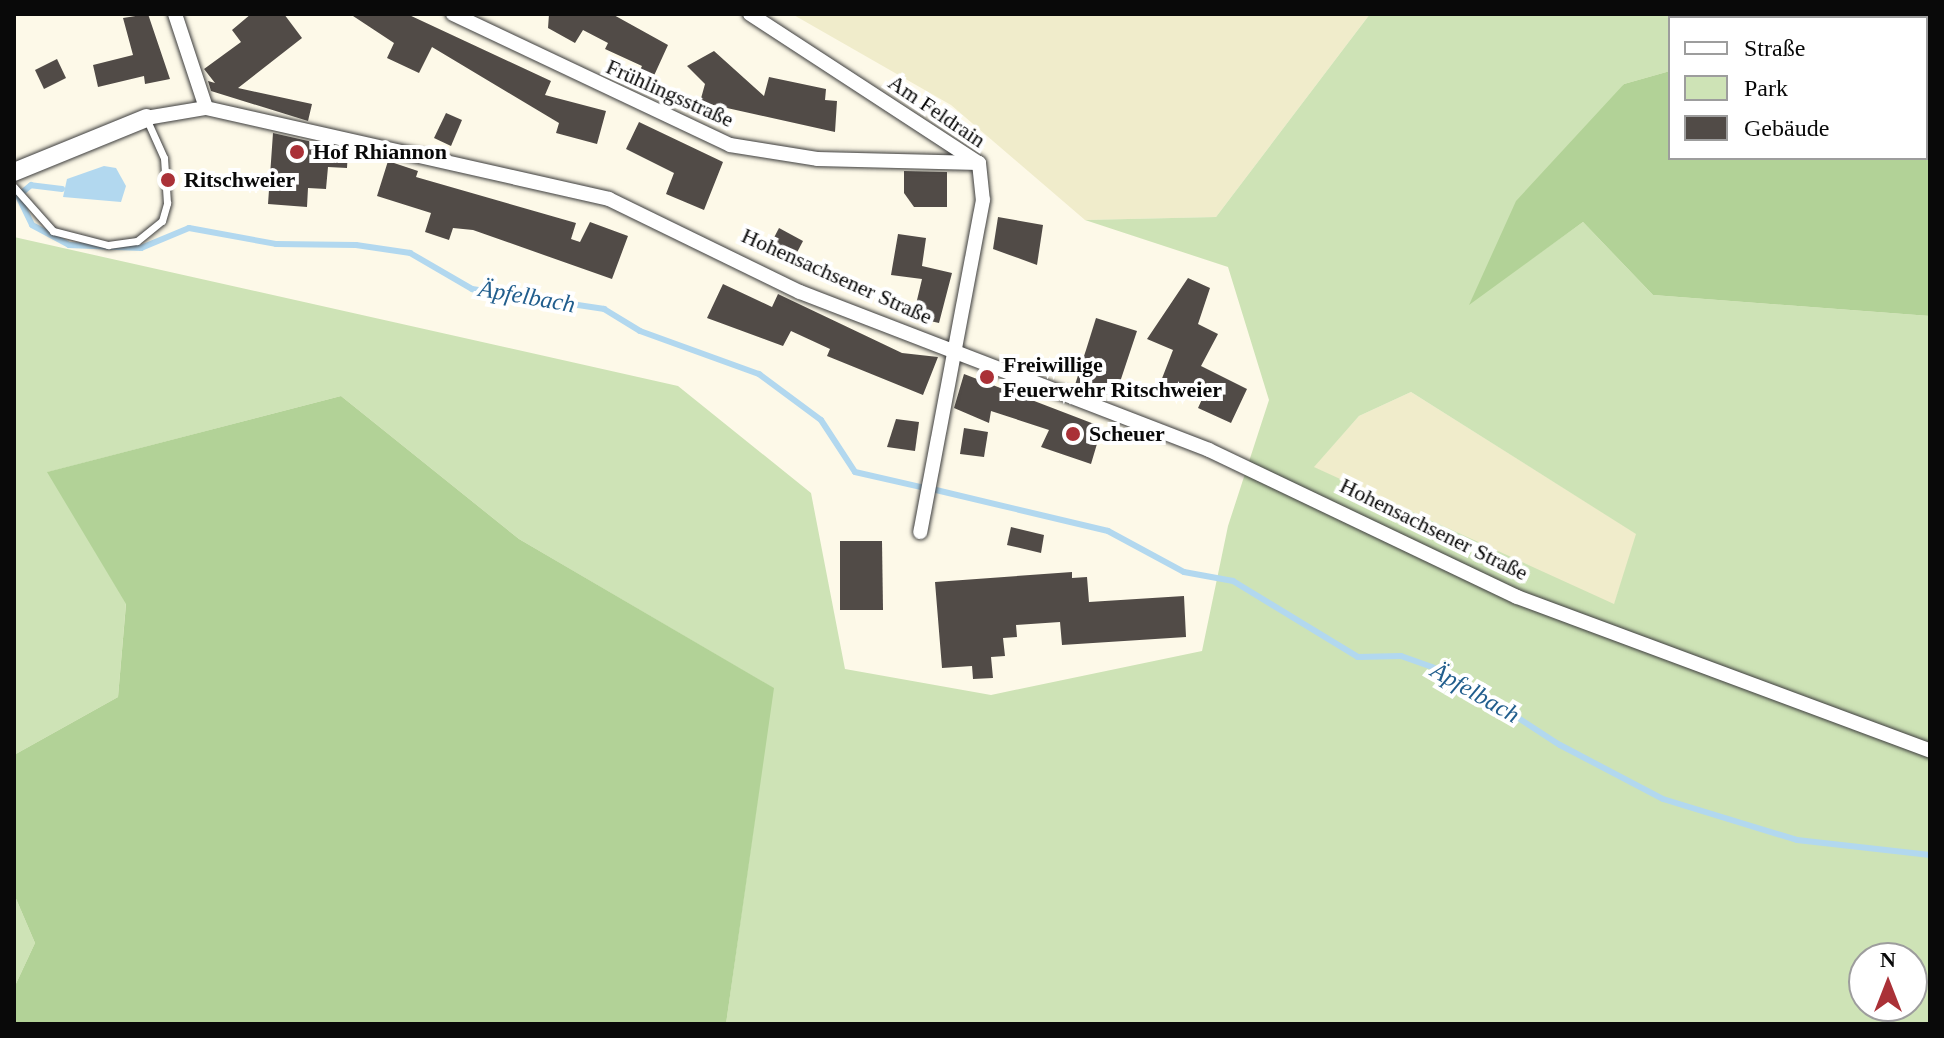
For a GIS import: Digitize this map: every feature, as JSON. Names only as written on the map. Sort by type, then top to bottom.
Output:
[{"type":"street","points":[[175,14],[206,108]]},
{"type":"street","name":"Frühlingsstraße","points":[[453,14],[730,145],[817,159],[979,163]]},
{"type":"street","name":"Am Feldrain","points":[[750,14],[979,163],[983,200],[920,532]]},
{"type":"street","name":"Hohensachsener Straße","points":[[14,172],[148,121],[206,108],[609,199],[800,292],[1209,450],[1570,617],[1930,751]]},
{"type":"lane","points":[[14,187],[53,231],[108,245],[137,241],[162,221],[167,203],[164,158],[148,121]]},
{"type":"shaded area","points":[[792,14],[1370,14],[1216,217],[1085,220],[951,105]]},
{"type":"shaded area","points":[[1411,392],[1637,534],[1614,605],[1313,467],[1359,416]]},
{"type":"green space","points":[[1370,14],[1848,14],[1668,16],[1668,72],[1624,84],[1470,303],[1583,222],[1653,295],[1930,316],[1930,1024],[726,1024],[773,688],[519,539],[341,396],[48,472],[126,603],[118,697],[14,755],[14,237],[678,386],[811,493],[845,669],[991,695],[1202,651],[1228,526],[1269,400],[1228,267],[1085,220],[1216,217]],"holes":[[[1411,392],[1636,534],[1614,604],[1314,467],[1359,416]]]},
{"type":"green space","points":[[1930,14],[1930,316],[1653,295],[1583,222],[1469,305],[1516,201],[1624,84],[1668,72],[1668,160],[1928,160],[1928,16],[1844,16]]},
{"type":"green space","points":[[341,396],[519,539],[774,688],[726,1024],[14,1024],[14,988],[35,943],[14,894],[14,755],[118,697],[126,604],[47,472]]},
{"type":"green space","points":[[14,894],[35,943],[14,988]]},
{"type":"water","points":[[104,166],[116,168],[126,186],[121,202],[63,197],[67,179]]},
{"type":"building","points":[[148,14],[170,79],[145,84],[144,76],[98,87],[93,65],[133,55],[123,18]]},
{"type":"building","points":[[251,14],[284,14],[302,38],[238,88],[312,104],[308,121],[211,91],[208,81],[215,83],[204,69],[241,42],[232,30]]},
{"type":"building","points":[[350,14],[407,14],[551,81],[545,95],[606,111],[597,144],[556,133],[559,123],[432,47],[419,73],[387,58],[394,43]]},
{"type":"building","points":[[549,14],[612,14],[668,45],[652,80],[638,74],[642,66],[605,49],[608,43],[583,30],[575,43],[548,28]]},
{"type":"building","points":[[714,51],[764,96],[769,77],[826,89],[825,100],[837,101],[835,132],[700,102],[705,84],[687,66]]},
{"type":"building","points":[[57,59],[66,78],[44,89],[35,70]]},
{"type":"building","points":[[446,113],[462,120],[451,146],[434,138]]},
{"type":"building","points":[[639,122],[723,162],[704,210],[666,194],[674,173],[626,149]]},
{"type":"building","points":[[273,133],[348,150],[347,168],[328,167],[326,189],[308,188],[307,207],[268,204]]},
{"type":"building","points":[[388,161],[418,171],[416,177],[576,223],[571,239],[580,242],[590,222],[628,236],[612,279],[473,230],[453,228],[449,240],[425,232],[431,213],[377,196]]},
{"type":"building","points":[[904,171],[947,172],[947,207],[914,207],[904,193]]},
{"type":"building","points":[[998,217],[1043,225],[1037,265],[993,249]]},
{"type":"building","points":[[779,228],[803,241],[791,264],[767,251]]},
{"type":"building","points":[[898,234],[926,238],[922,266],[952,273],[939,323],[913,317],[922,279],[891,275]]},
{"type":"building","points":[[1188,278],[1210,288],[1198,324],[1218,334],[1201,366],[1247,389],[1231,423],[1198,408],[1203,397],[1161,381],[1173,350],[1147,339]]},
{"type":"building","points":[[723,284],[772,307],[778,294],[902,353],[938,357],[923,395],[827,356],[830,349],[791,331],[783,346],[707,318]]},
{"type":"building","points":[[1096,318],[1137,331],[1115,397],[1075,385]]},
{"type":"building","points":[[964,374],[1102,427],[1091,464],[1041,447],[1049,430],[991,411],[989,423],[954,408]]},
{"type":"building","points":[[896,419],[919,422],[915,451],[887,447]]},
{"type":"building","points":[[964,428],[988,432],[984,457],[960,454]]},
{"type":"building","points":[[1011,527],[1044,535],[1041,553],[1007,545]]},
{"type":"building","points":[[840,541],[882,541],[883,610],[840,610]]},
{"type":"building","points":[[1072,572],[1072,578],[1087,577],[1089,602],[1184,596],[1186,637],[1062,645],[1060,622],[1016,625],[1017,637],[1003,638],[1005,656],[991,657],[993,678],[973,679],[972,666],[942,668],[935,582]]},
{"type":"waterway","name":"Äpfelbach","points":[[62,189],[31,185],[18,196],[32,225],[69,245],[141,248],[189,228],[276,244],[356,245],[410,253],[472,289],[604,309],[640,331],[759,374],[821,420],[855,472],[921,487]]},
{"type":"waterway","name":"Äpfelbach","points":[[936,490],[1108,531],[1184,572],[1233,581],[1358,657],[1401,656],[1449,673],[1560,745],[1663,799],[1797,840],[1930,855]]},
{"type":"place","name":"Hof Rhiannon","points":[[297,152]]},
{"type":"place","name":"Ritschweier","points":[[168,180]]},
{"type":"place","name":"Freiwillige Feuerwehr Ritschweier","points":[[987,377]]},
{"type":"place","name":"Scheuer","points":[[1073,434]]}]
